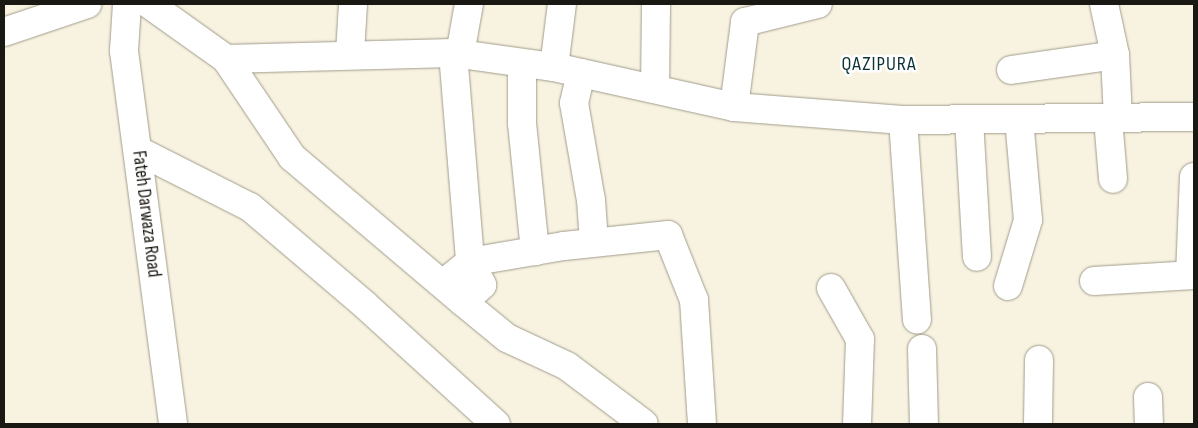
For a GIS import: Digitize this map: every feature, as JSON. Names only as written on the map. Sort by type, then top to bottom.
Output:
[{"type":"street","points":[[4,32],[87,4]]},
{"type":"street","name":"Fateh Darwaza Road","points":[[127,4],[124,51],[139,151],[173,424]]},
{"type":"street","points":[[149,4],[226,59],[292,157],[506,338],[567,366],[644,424]]},
{"type":"street","points":[[350,53],[353,4]]},
{"type":"street","points":[[463,302],[482,285],[470,262],[457,53],[469,4]]},
{"type":"street","points":[[554,68],[562,4]]},
{"type":"street","points":[[655,89],[656,4]]},
{"type":"street","points":[[1104,4],[1115,55],[1113,179]]},
{"type":"street","points":[[734,107],[745,22],[802,6]]},
{"type":"street","points":[[226,59],[350,53],[457,53],[580,73],[734,107],[903,120],[1194,116]]},
{"type":"street","points":[[1011,70],[1115,55]]},
{"type":"street","points":[[522,63],[522,123],[535,251]]},
{"type":"street","points":[[580,73],[574,103],[591,200],[594,242]]},
{"type":"street","points":[[969,119],[977,258]]},
{"type":"street","points":[[1008,286],[1028,220],[1019,119]]},
{"type":"street","points":[[903,120],[917,320]]},
{"type":"street","points":[[139,151],[250,207],[365,305],[496,424]]},
{"type":"street","points":[[1094,281],[1192,275],[1194,177]]},
{"type":"street","points":[[443,284],[470,262],[594,242],[668,235],[694,300],[702,424]]},
{"type":"street","points":[[831,288],[860,339],[858,424]]},
{"type":"street","points":[[922,349],[924,424]]},
{"type":"street","points":[[1038,424],[1039,360]]},
{"type":"street","points":[[1148,397],[1149,424]]},
{"type":"district","name":"QAZIPURA","points":[[879,64]]}]
